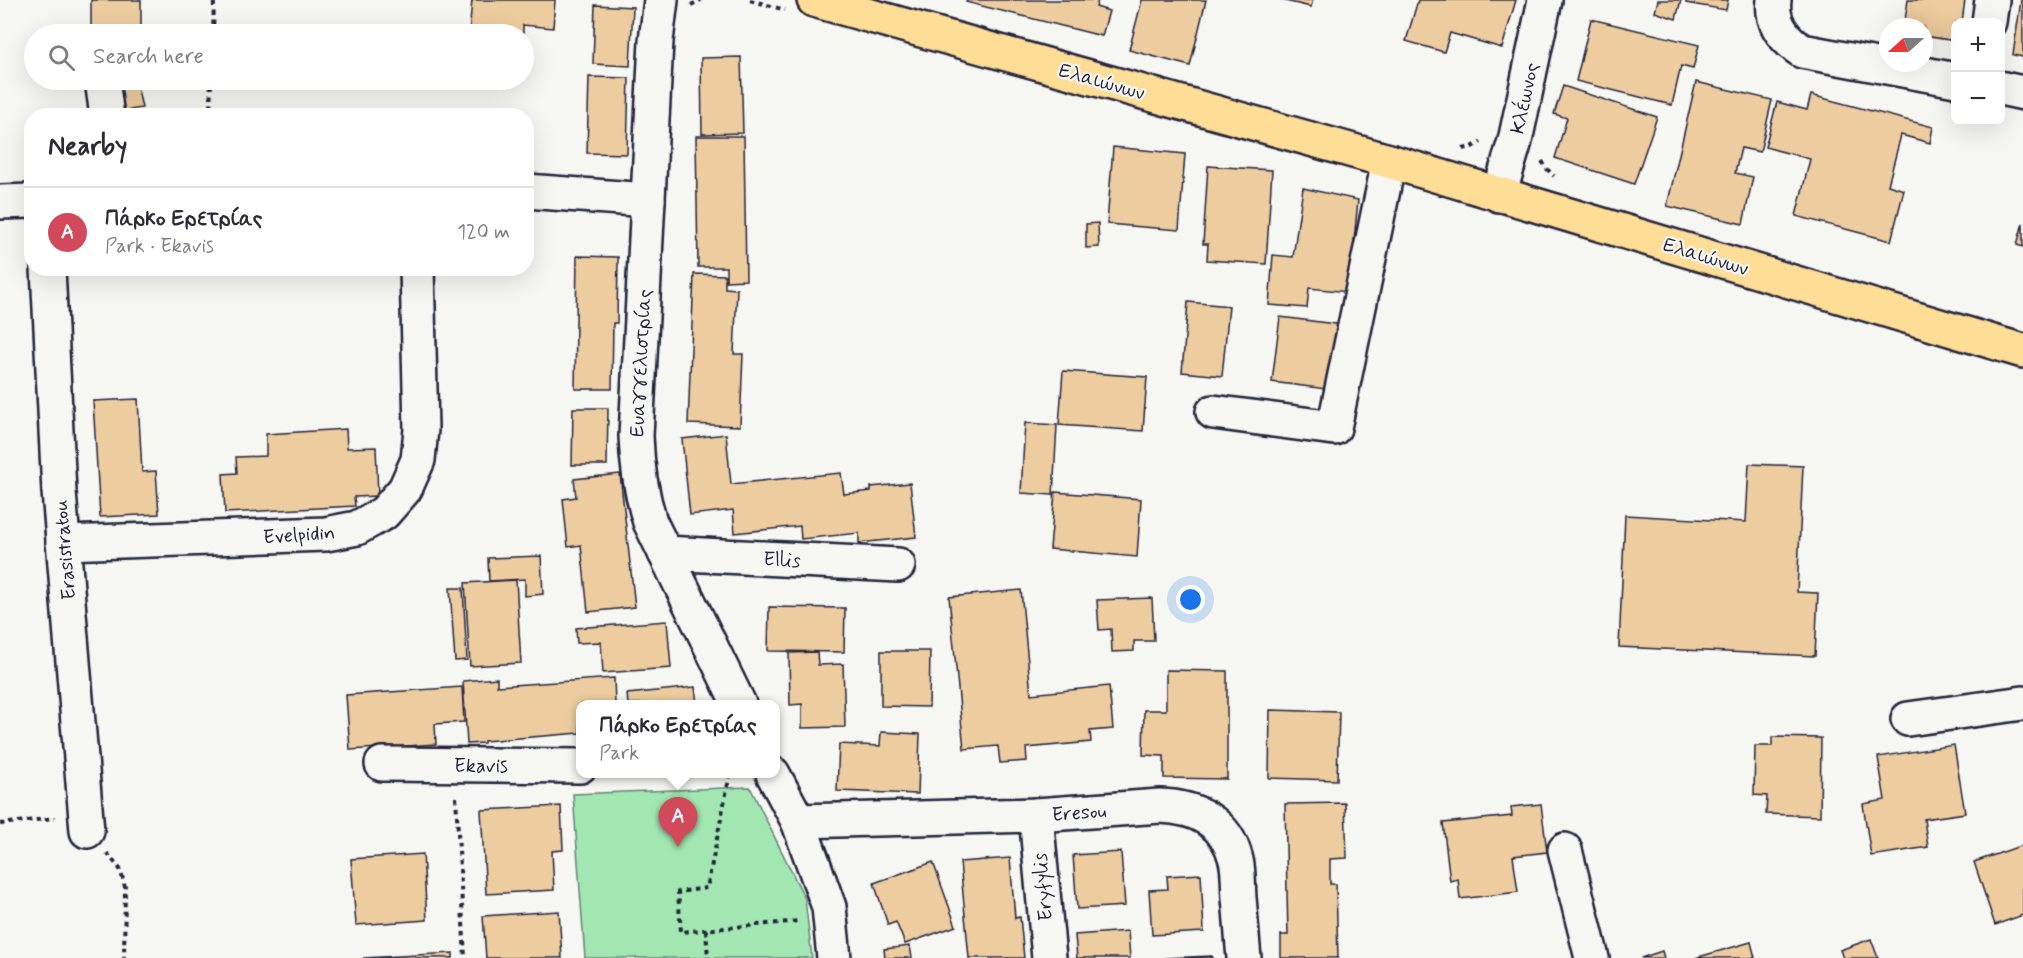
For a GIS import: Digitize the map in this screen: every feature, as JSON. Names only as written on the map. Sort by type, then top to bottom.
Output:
[{"type":"main road","name":"Ελαιώνων","points":[[814,0],[1389,161],[2023,351]]},
{"type":"street","name":"Ευαγγελιστρίας","points":[[661,0],[656,41],[636,436],[637,462],[641,492],[650,522],[737,700]]},
{"type":"street","name":"Κλέωνος","points":[[1499,195],[1515,141],[1545,0]]},
{"type":"street","points":[[1774,0],[1775,20],[1781,33],[1790,43],[1803,51],[1951,79]]},
{"type":"street","points":[[1990,18],[1992,0]]},
{"type":"street","points":[[2005,89],[2023,93]]},
{"type":"street","points":[[103,90],[106,108]]},
{"type":"street","points":[[1213,412],[1334,429],[1389,161]]},
{"type":"street","points":[[534,192],[648,200]]},
{"type":"street","points":[[0,202],[24,201]]},
{"type":"street","name":"Erasistratou","points":[[48,276],[63,543],[87,822]]},
{"type":"street","name":"Evelpidin","points":[[63,543],[326,534],[357,528],[384,513],[405,489],[418,460],[421,429],[417,276]]},
{"type":"street","name":"Ellis","points":[[665,553],[898,565]]},
{"type":"street","points":[[1908,719],[2023,704]]},
{"type":"street","name":"Ekavis","points":[[382,764],[576,766]]},
{"type":"street","points":[[775,778],[798,821],[829,907],[834,958]]},
{"type":"street","name":"Eresou","points":[[798,821],[1036,815],[1160,806],[1180,807],[1199,813],[1216,825],[1229,842],[1236,861],[1244,958]]},
{"type":"street","name":"Eryfylis","points":[[1036,815],[1049,958]]},
{"type":"street","points":[[1565,850],[1592,958]]},
{"type":"path","points":[[213,24],[214,0]]},
{"type":"path","points":[[210,108],[211,90]]},
{"type":"path","points":[[454,765],[465,958]]},
{"type":"path","points":[[729,778],[707,888],[678,892],[681,932],[830,918]]},
{"type":"path","points":[[0,824],[87,822],[120,868],[123,878],[125,886],[124,958]]},
{"type":"path","points":[[706,930],[708,958]]},
{"type":"green space","points":[[750,787],[805,899],[812,958],[585,958],[573,794]]},
{"type":"building","points":[[91,0],[141,0],[141,24],[91,24]]},
{"type":"building","points":[[472,0],[555,0],[553,28],[534,26],[534,24],[470,24]]},
{"type":"building","points":[[967,0],[1098,0],[1096,7],[1109,11],[1102,36],[966,2]]},
{"type":"building","points":[[1142,0],[1206,0],[1190,66],[1129,50]]},
{"type":"building","points":[[1281,0],[1313,0],[1311,7]]},
{"type":"building","points":[[1418,0],[1516,0],[1502,48],[1450,33],[1444,52],[1406,41]]},
{"type":"building","points":[[1658,0],[1681,0],[1676,19],[1655,12]]},
{"type":"building","points":[[1686,0],[1728,0],[1726,10],[1686,3]]},
{"type":"building","points":[[1908,0],[1965,0],[1963,18],[1951,18],[1951,40],[1933,37],[1933,18],[1905,18]]},
{"type":"building","points":[[2021,0],[2023,0],[2023,57],[2013,55]]},
{"type":"building","points":[[595,5],[633,7],[630,66],[593,64]]},
{"type":"building","points":[[1591,19],[1699,45],[1693,69],[1681,66],[1672,105],[1576,81]]},
{"type":"building","points":[[741,57],[743,133],[702,134],[701,58]]},
{"type":"building","points":[[589,77],[629,78],[627,154],[587,153]]},
{"type":"building","points":[[1696,82],[1772,100],[1760,152],[1741,148],[1735,173],[1753,177],[1743,224],[1667,206]]},
{"type":"building","points":[[1563,86],[1657,117],[1634,184],[1555,158],[1567,118],[1554,114]]},
{"type":"building","points":[[114,90],[138,90],[142,108],[117,108]]},
{"type":"building","points":[[1811,95],[1933,127],[1930,143],[1901,135],[1888,185],[1904,190],[1891,241],[1796,216],[1810,159],[1765,147],[1777,102],[1807,110]]},
{"type":"building","points":[[696,136],[744,136],[746,280],[726,281],[726,267],[698,267]]},
{"type":"building","points":[[1113,147],[1185,154],[1179,230],[1107,224]]},
{"type":"building","points":[[1208,166],[1272,170],[1266,264],[1207,260],[1208,244],[1203,244]]},
{"type":"building","points":[[1303,188],[1358,200],[1349,292],[1309,288],[1307,308],[1269,305],[1273,255],[1293,257]]},
{"type":"building","points":[[1098,223],[1099,247],[1086,248],[1086,224]]},
{"type":"building","points":[[2023,223],[2023,247],[2017,245]]},
{"type":"building","points":[[577,256],[618,257],[617,323],[613,323],[612,389],[575,389]]},
{"type":"building","points":[[694,274],[725,275],[725,288],[737,289],[734,354],[743,354],[740,426],[688,424]]},
{"type":"building","points":[[1188,302],[1229,306],[1222,376],[1182,372]]},
{"type":"building","points":[[1280,317],[1343,325],[1334,390],[1272,382]]},
{"type":"building","points":[[1063,371],[1147,377],[1143,431],[1059,425]]},
{"type":"building","points":[[138,399],[142,472],[156,471],[159,514],[100,517],[93,401]]},
{"type":"building","points":[[573,408],[608,408],[607,465],[572,465]]},
{"type":"building","points":[[1025,423],[1057,425],[1053,495],[1021,493]]},
{"type":"building","points":[[346,429],[347,448],[376,447],[378,496],[354,497],[355,506],[225,513],[223,474],[237,473],[236,457],[266,456],[266,434]]},
{"type":"building","points":[[726,434],[731,484],[841,473],[844,494],[871,491],[871,487],[910,483],[916,537],[859,543],[859,533],[801,539],[800,526],[735,533],[733,510],[690,515],[682,439]]},
{"type":"building","points":[[1749,464],[1803,466],[1797,592],[1818,593],[1815,656],[1619,647],[1625,515],[1746,522]]},
{"type":"building","points":[[620,474],[635,607],[588,612],[581,545],[568,547],[563,499],[576,497],[574,479]]},
{"type":"building","points":[[1055,492],[1141,499],[1137,557],[1050,549]]},
{"type":"building","points":[[541,556],[543,594],[525,596],[525,579],[489,581],[488,558]]},
{"type":"building","points":[[516,580],[521,663],[470,666],[465,583]]},
{"type":"building","points":[[450,588],[463,588],[467,660],[455,661]]},
{"type":"building","points":[[1021,590],[1031,694],[1109,686],[1113,729],[1090,731],[1091,742],[1026,748],[1027,761],[1000,763],[998,746],[964,749],[949,597]]},
{"type":"building","points":[[1152,598],[1154,641],[1134,641],[1134,651],[1112,652],[1111,629],[1099,630],[1097,600]]},
{"type":"building","points":[[769,607],[845,608],[844,652],[768,651]]},
{"type":"building","points":[[667,621],[671,668],[603,673],[601,642],[577,643],[576,628]]},
{"type":"building","points":[[881,651],[930,651],[929,707],[881,706]]},
{"type":"building","points":[[817,652],[818,665],[843,664],[845,727],[802,728],[802,704],[790,705],[789,653]]},
{"type":"building","points":[[1166,670],[1227,671],[1227,779],[1164,778],[1164,756],[1143,755],[1144,710],[1166,710]]},
{"type":"building","points":[[497,678],[497,686],[614,678],[615,700],[576,700],[576,733],[467,744],[463,681]]},
{"type":"building","points":[[462,687],[464,722],[435,724],[436,744],[350,750],[346,695]]},
{"type":"building","points":[[695,687],[697,700],[628,700],[627,694]]},
{"type":"building","points":[[1270,710],[1339,712],[1337,780],[1269,778]]},
{"type":"building","points":[[881,732],[920,734],[918,794],[837,791],[839,744],[880,746]]},
{"type":"building","points":[[1772,737],[1821,738],[1820,816],[1766,814],[1767,796],[1754,795],[1755,746],[1772,746]]},
{"type":"building","points":[[1954,745],[1965,813],[1924,819],[1928,847],[1871,856],[1863,804],[1885,800],[1878,757]]},
{"type":"building","points":[[1345,803],[1347,858],[1330,859],[1330,884],[1336,884],[1338,958],[1281,958],[1281,935],[1288,935],[1285,804]]},
{"type":"building","points":[[1541,804],[1547,852],[1513,856],[1518,892],[1460,899],[1458,879],[1450,881],[1443,823],[1512,816],[1511,807]]},
{"type":"building","points":[[561,806],[563,850],[552,851],[554,890],[486,894],[481,810]]},
{"type":"building","points":[[2023,845],[2023,915],[1995,925],[1974,862]]},
{"type":"building","points":[[1121,852],[1125,906],[1077,909],[1073,855]]},
{"type":"building","points":[[423,854],[427,920],[356,925],[351,859]]},
{"type":"building","points":[[1010,858],[1015,918],[1020,917],[1024,958],[969,958],[960,862]]},
{"type":"building","points":[[933,862],[956,926],[905,944],[896,922],[888,925],[874,883]]},
{"type":"building","points":[[1201,874],[1204,932],[1152,935],[1149,890],[1168,889],[1167,876]]},
{"type":"building","points":[[559,911],[562,958],[486,958],[483,916]]},
{"type":"building","points":[[1128,931],[1130,958],[1077,958],[1075,935]]},
{"type":"building","points":[[1871,939],[1878,958],[1843,958],[1840,950]]},
{"type":"building","points":[[1751,942],[1755,958],[1695,958]]},
{"type":"building","points":[[910,946],[912,958],[885,958],[884,949]]},
{"type":"building","points":[[1662,951],[1664,958],[1641,958]]},
{"type":"building","points":[[453,953],[453,958],[363,958]]},
{"type":"building","points":[[1212,956],[1213,958],[1164,958]]},
{"type":"place","name":"Πάρκο Ερετρίας","points":[[678,847]]}]
